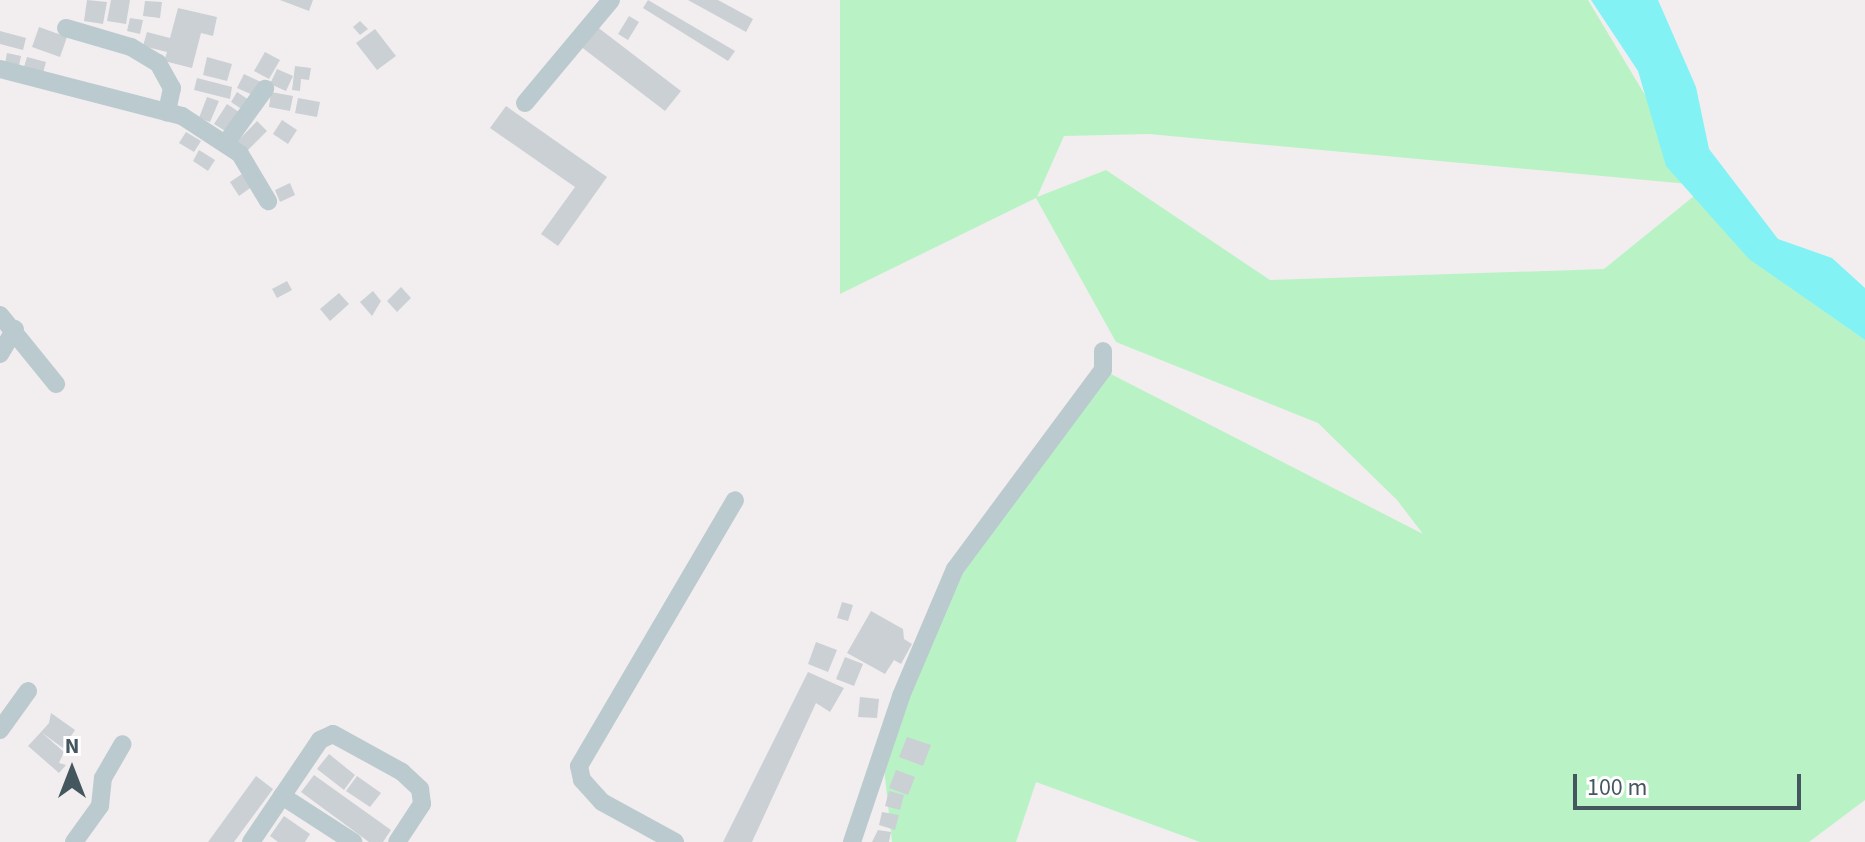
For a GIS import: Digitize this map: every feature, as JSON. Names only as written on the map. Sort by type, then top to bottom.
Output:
[{"type":"street","points":[[525,103],[611,0]]},
{"type":"street","points":[[66,28],[131,47],[158,63],[172,88],[167,112]]},
{"type":"street","points":[[0,69],[167,112],[226,143],[255,172],[268,201]]},
{"type":"street","points":[[226,143],[265,89]]},
{"type":"street","points":[[0,315],[15,329],[56,384]]},
{"type":"street","points":[[0,354],[15,329]]},
{"type":"street","points":[[852,842],[901,696],[955,569],[986,521],[1029,474],[1103,370],[1103,351]]},
{"type":"street","points":[[675,842],[602,802],[582,780],[579,766],[735,500]]},
{"type":"street","points":[[0,730],[28,691]]},
{"type":"street","points":[[251,842],[320,740],[341,737],[402,772],[420,789],[422,804],[397,842]]},
{"type":"street","points":[[74,842],[100,806],[103,778],[123,744]]},
{"type":"street","points":[[282,796],[353,842]]},
{"type":"green space","points":[[840,0],[1588,0],[1699,185],[1149,134],[1064,136],[1037,197],[1106,170],[1270,280],[1604,269],[1694,196],[1771,274],[1865,340],[1865,800],[1809,842],[1200,842],[1036,782],[1016,842],[892,842],[882,750],[968,546],[1103,370],[1423,534],[1397,500],[1318,423],[1116,342],[1036,198],[840,294]]},
{"type":"water","points":[[1591,0],[1658,0],[1696,87],[1709,149],[1778,239],[1832,258],[1865,288],[1865,340],[1749,259],[1666,166],[1638,71]]},
{"type":"building","points":[[87,0],[107,2],[103,24],[84,21]]},
{"type":"building","points":[[111,0],[130,0],[126,24],[107,21]]},
{"type":"building","points":[[280,0],[313,0],[309,11]]},
{"type":"building","points":[[648,0],[735,51],[728,61],[643,8]]},
{"type":"building","points":[[688,0],[718,0],[753,19],[746,32]]},
{"type":"building","points":[[145,1],[162,2],[160,18],[143,16]]},
{"type":"building","points":[[178,8],[217,17],[213,36],[201,33],[192,68],[164,61],[167,52],[143,46],[147,32],[170,38]]},
{"type":"building","points":[[629,16],[639,22],[628,40],[618,34]]},
{"type":"building","points":[[130,18],[143,20],[140,34],[127,31]]},
{"type":"building","points":[[360,21],[368,29],[360,35],[353,27]]},
{"type":"building","points":[[596,26],[681,91],[665,111],[580,46]]},
{"type":"building","points":[[39,27],[67,37],[60,57],[32,47]]},
{"type":"building","points":[[375,29],[396,56],[377,70],[356,43]]},
{"type":"building","points":[[0,31],[26,38],[23,50],[0,44]]},
{"type":"building","points":[[265,52],[280,60],[269,79],[254,71]]},
{"type":"building","points":[[7,53],[21,56],[19,66],[5,63]]},
{"type":"building","points":[[27,57],[46,62],[43,73],[24,67]]},
{"type":"building","points":[[207,57],[232,64],[227,81],[203,75]]},
{"type":"building","points":[[295,66],[311,68],[309,80],[301,79],[300,91],[292,90]]},
{"type":"building","points":[[277,69],[293,76],[286,91],[270,84]]},
{"type":"building","points":[[244,74],[261,82],[255,96],[237,88]]},
{"type":"building","points":[[197,78],[232,87],[230,99],[194,90]]},
{"type":"building","points":[[237,92],[249,100],[243,110],[231,102]]},
{"type":"building","points":[[271,92],[293,96],[290,111],[269,107]]},
{"type":"building","points":[[207,97],[219,101],[210,122],[199,118]]},
{"type":"building","points":[[298,98],[320,102],[317,117],[295,113]]},
{"type":"building","points":[[227,104],[239,112],[227,132],[214,124]]},
{"type":"building","points":[[506,106],[607,177],[558,246],[541,234],[575,187],[490,128]]},
{"type":"building","points":[[282,120],[297,130],[288,144],[273,134]]},
{"type":"building","points":[[257,121],[267,131],[245,153],[235,144]]},
{"type":"building","points":[[186,132],[201,141],[194,152],[179,143]]},
{"type":"building","points":[[199,150],[215,160],[208,171],[193,161]]},
{"type":"building","points":[[245,172],[253,186],[239,196],[230,182]]},
{"type":"building","points":[[290,183],[295,195],[280,202],[275,190]]},
{"type":"building","points":[[287,281],[292,290],[277,298],[272,289]]},
{"type":"building","points":[[401,287],[411,298],[397,312],[387,301]]},
{"type":"building","points":[[373,291],[381,301],[372,316],[360,302]]},
{"type":"building","points":[[339,293],[349,304],[330,321],[320,309]]},
{"type":"building","points":[[842,602],[853,605],[848,621],[837,618]]},
{"type":"building","points":[[871,611],[903,629],[904,639],[912,644],[901,664],[894,660],[885,674],[847,653]]},
{"type":"building","points":[[816,642],[837,650],[828,672],[808,664]]},
{"type":"building","points":[[845,657],[863,664],[854,686],[836,679]]},
{"type":"building","points":[[808,672],[844,688],[830,712],[816,703],[752,842],[723,842]]},
{"type":"building","points":[[860,697],[879,699],[877,718],[858,717]]},
{"type":"building","points":[[51,713],[75,730],[63,748],[41,732],[49,723]]},
{"type":"building","points":[[41,732],[64,752],[59,763],[66,765],[59,773],[28,746]]},
{"type":"building","points":[[907,737],[931,745],[923,766],[899,757]]},
{"type":"building","points":[[329,754],[355,775],[344,790],[317,769]]},
{"type":"building","points":[[896,770],[915,777],[908,795],[889,788]]},
{"type":"building","points":[[314,775],[391,830],[383,842],[369,842],[301,792]]},
{"type":"building","points":[[256,776],[273,789],[234,842],[208,842]]},
{"type":"building","points":[[357,776],[381,793],[370,807],[346,791]]},
{"type":"building","points":[[889,791],[904,795],[900,810],[885,806]]},
{"type":"building","points":[[882,812],[899,815],[895,830],[879,825]]},
{"type":"building","points":[[284,816],[310,834],[305,842],[278,842],[270,836]]},
{"type":"building","points":[[878,830],[891,832],[889,842],[872,842]]}]
